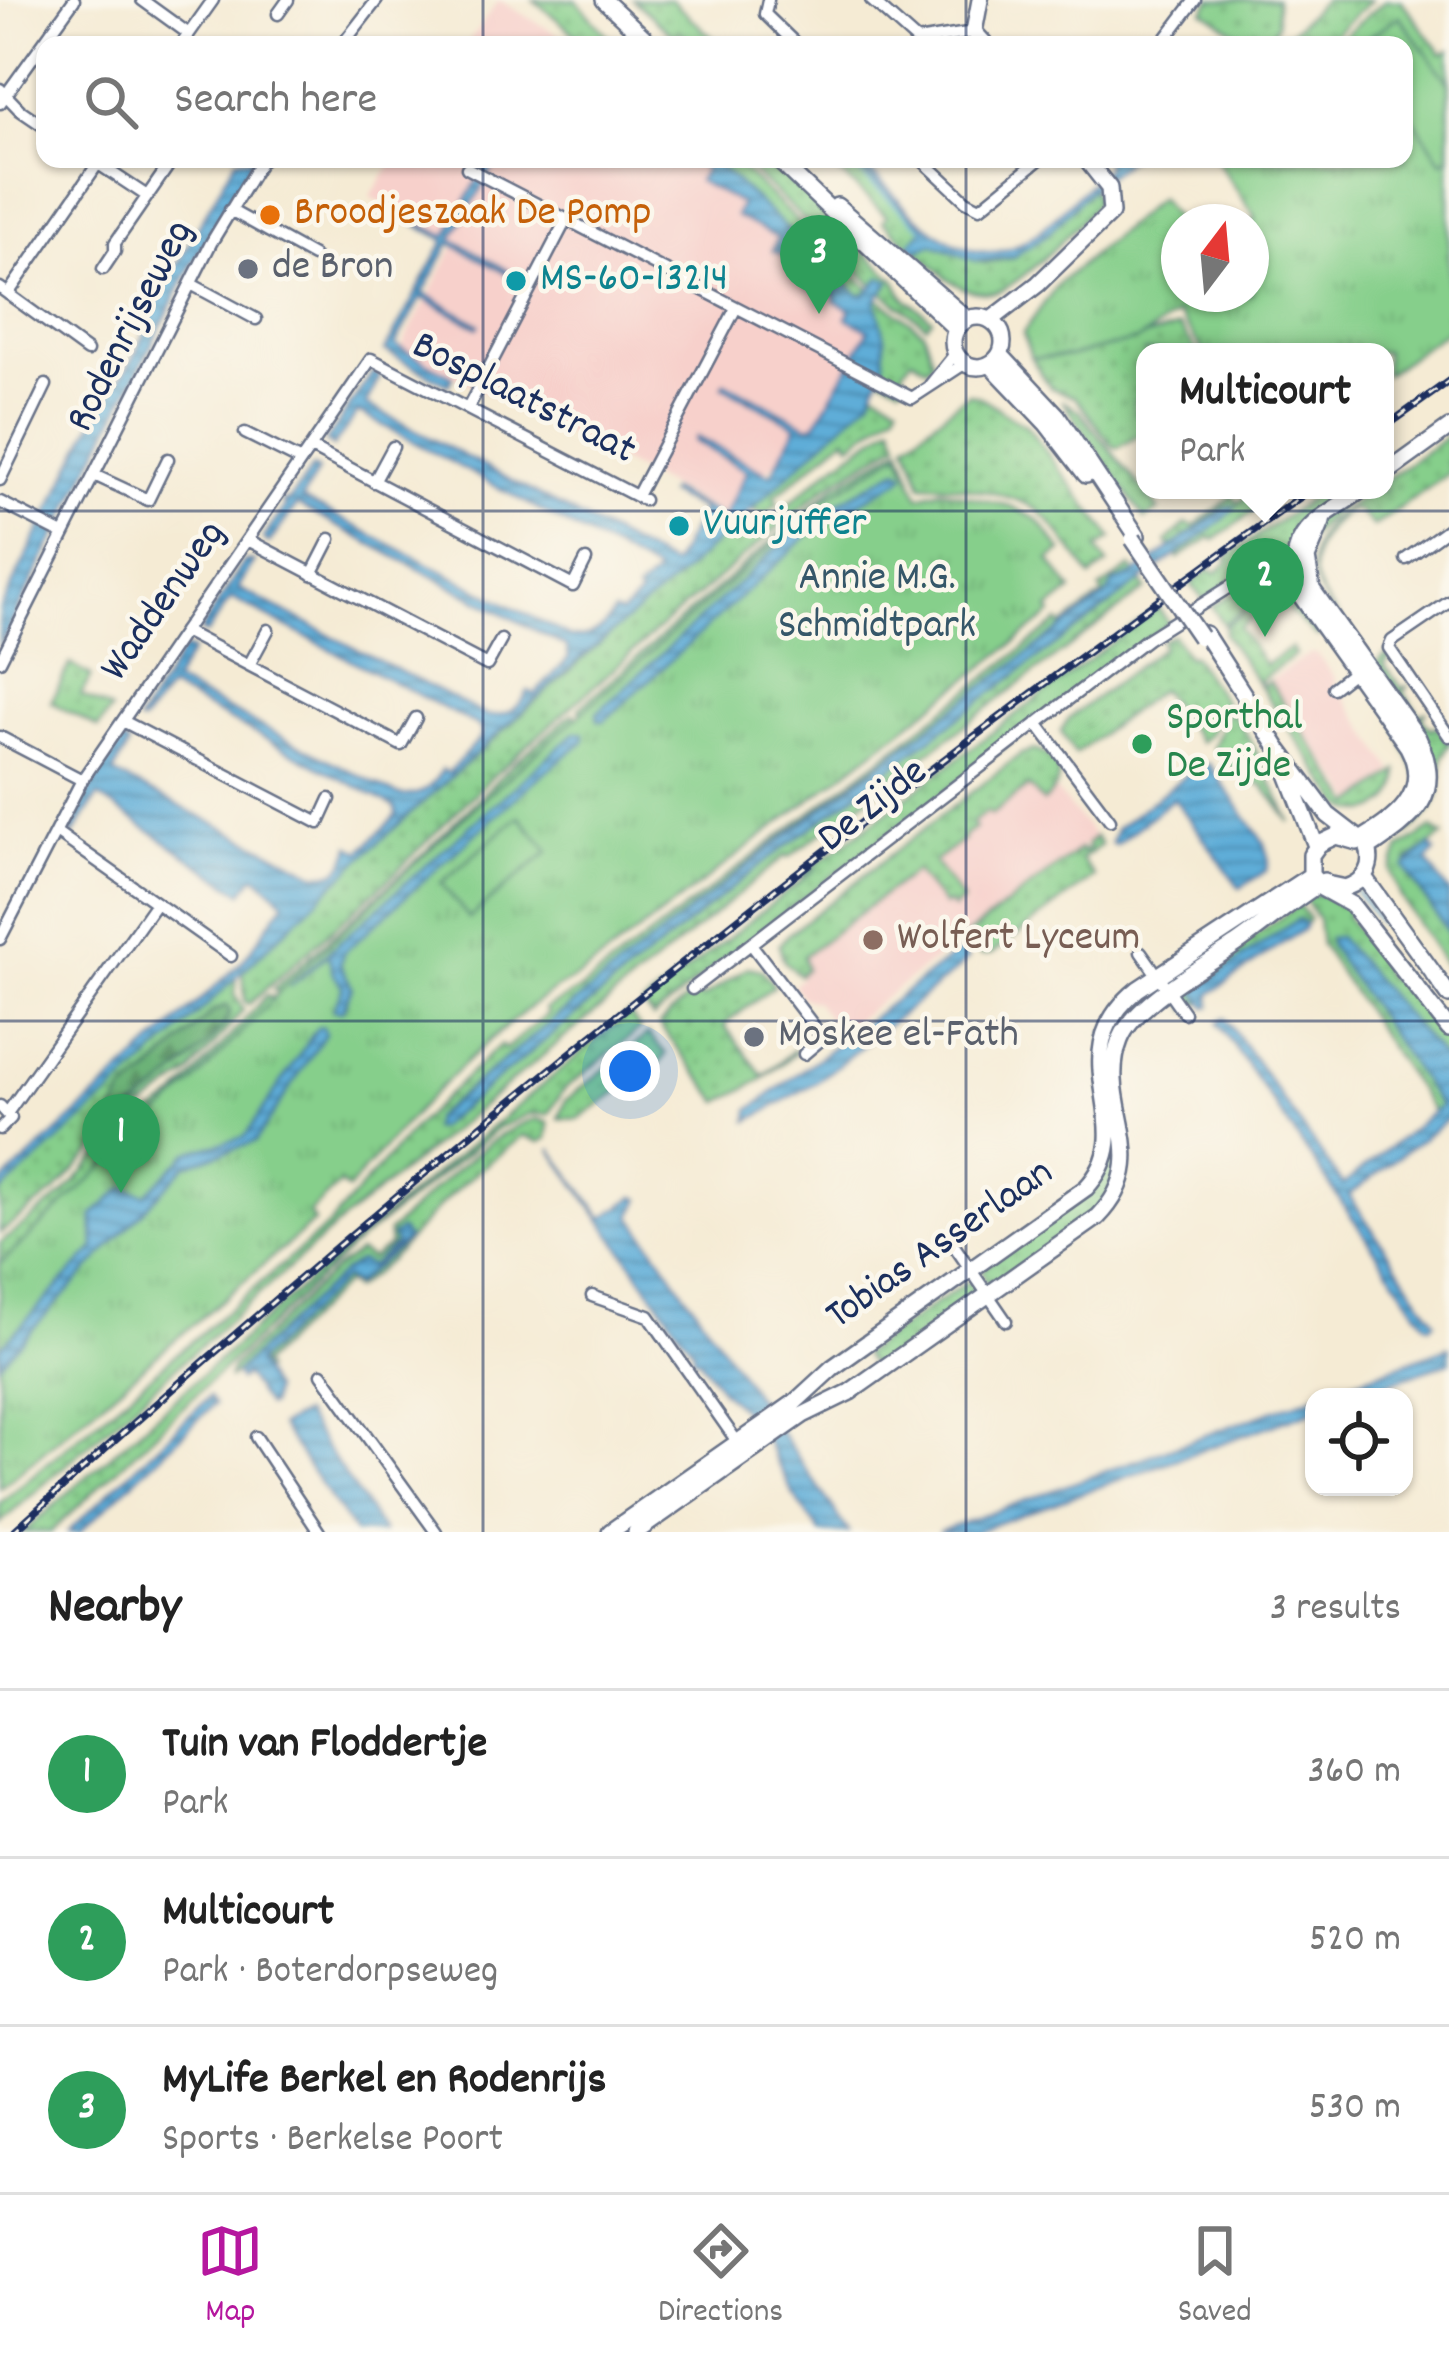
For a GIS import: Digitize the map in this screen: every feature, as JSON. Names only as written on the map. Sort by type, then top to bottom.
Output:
[{"type":"street","points":[[47,36],[74,0]]},
{"type":"street","points":[[142,0],[182,36]]},
{"type":"street","points":[[187,36],[213,0]]},
{"type":"street","points":[[278,14],[287,0]]},
{"type":"street","points":[[349,36],[377,0]]},
{"type":"street","points":[[604,0],[642,36]]},
{"type":"street","points":[[768,0],[765,14],[788,36]]},
{"type":"street","points":[[871,0],[908,36]]},
{"type":"street","points":[[980,0],[980,36]]},
{"type":"street","points":[[1168,36],[1195,0]]},
{"type":"street","points":[[36,51],[2,96],[36,121]]},
{"type":"street","points":[[87,351],[4,291],[92,168]]},
{"type":"street","points":[[107,168],[147,196]]},
{"type":"street","points":[[103,269],[115,251],[115,242],[167,168]]},
{"type":"street","name":"Rodenrijseweg","points":[[0,661],[61,533],[256,168]]},
{"type":"street","points":[[787,168],[962,324],[995,325],[1112,213],[1112,199],[1095,170]]},
{"type":"street","points":[[931,168],[980,208],[1029,168]]},
{"type":"street","points":[[478,174],[912,398],[960,359]]},
{"type":"street","name":"Rodenrijseweg","points":[[230,210],[313,256]]},
{"type":"street","points":[[468,408],[566,220]]},
{"type":"street","points":[[191,284],[256,319]]},
{"type":"street","name":"Bosplaatstraat","points":[[371,359],[640,498],[736,308]]},
{"type":"street","points":[[962,324],[952,341],[960,359],[976,368],[995,359],[1003,342],[995,325]]},
{"type":"street","name":"Waddenweg","points":[[0,939],[82,780],[371,359]]},
{"type":"street","points":[[995,359],[1135,537],[1331,819],[1363,843],[1370,861],[1364,877],[1345,888],[1317,880]]},
{"type":"street","name":"Rodenrijseweg","points":[[0,480],[46,386]]},
{"type":"street","points":[[1394,468],[1449,428]]},
{"type":"street","points":[[245,433],[302,461]]},
{"type":"street","points":[[374,482],[393,447]]},
{"type":"street","points":[[310,448],[573,586],[586,560]]},
{"type":"street","name":"Rodenrijseweg","points":[[94,475],[148,500],[168,459]]},
{"type":"street","points":[[1350,499],[1298,540],[1305,606],[1418,738],[1429,776],[1427,793],[1413,815],[1363,843],[1342,836],[1319,844],[1310,858],[1317,880],[1352,905],[1449,1029]]},
{"type":"street","points":[[0,502],[61,533]]},
{"type":"street","points":[[1406,559],[1449,528]]},
{"type":"street","points":[[312,574],[330,539]]},
{"type":"street","points":[[248,540],[487,665],[501,640]]},
{"type":"street","name":"De Zijde","points":[[692,989],[1147,639],[1239,581],[1300,572]]},
{"type":"street","points":[[1448,604],[1392,641],[1389,648],[1449,736]]},
{"type":"street","points":[[249,665],[268,630]]},
{"type":"street","points":[[184,632],[401,745],[416,718]]},
{"type":"street","points":[[1333,688],[1358,668]]},
{"type":"street","points":[[123,721],[319,823],[330,799]]},
{"type":"street","points":[[1037,723],[1109,820]]},
{"type":"street","points":[[0,737],[82,780]]},
{"type":"street","points":[[1278,748],[1319,844]]},
{"type":"street","points":[[56,832],[231,956]]},
{"type":"street","points":[[1364,877],[1449,995]]},
{"type":"street","name":"Tobias Asserlaan","points":[[636,1532],[780,1422],[832,1368],[1075,1197],[1099,1173],[1108,1142],[1099,1061],[1103,1031],[1121,1002],[1317,880]]},
{"type":"street","name":"Tobias Asserlaan","points":[[780,1422],[850,1392],[1097,1217],[1115,1198],[1126,1158],[1115,1080],[1118,1048],[1135,1016],[1317,880]]},
{"type":"street","points":[[0,1129],[11,1118],[4,1109],[156,903]]},
{"type":"street","points":[[208,939],[217,925]]},
{"type":"street","points":[[751,944],[823,1038],[804,1054]]},
{"type":"street","points":[[1141,952],[1184,1013]]},
{"type":"street","points":[[955,1247],[1006,1321]]},
{"type":"street","points":[[592,1296],[649,1316],[738,1443]]},
{"type":"street","points":[[322,1374],[436,1532]]},
{"type":"street","points":[[256,1437],[319,1532]]},
{"type":"street","name":"Tobias Asserlaan","points":[[610,1532],[738,1443],[757,1438]]},
{"type":"shaded area","points":[[499,0],[560,36],[473,36]]},
{"type":"shaded area","points":[[389,168],[715,168],[872,330],[824,416],[722,514],[401,348],[457,241],[370,197]]},
{"type":"shaded area","points":[[1316,653],[1336,679],[1333,693],[1342,693],[1394,771],[1356,802],[1269,681]]},
{"type":"shaded area","points":[[1025,754],[1095,837],[839,1033],[816,1002],[802,997],[793,985],[801,978],[784,956]]},
{"type":"green space","points":[[534,0],[576,0],[608,36],[577,36]]},
{"type":"green space","points":[[633,0],[671,0],[711,36],[680,32],[674,36]]},
{"type":"green space","points":[[1211,0],[1276,0],[1277,23],[1272,36],[1242,36],[1204,11]]},
{"type":"green space","points":[[1324,0],[1371,0],[1332,36],[1288,34]]},
{"type":"green space","points":[[1385,0],[1401,0],[1442,54],[1449,50],[1449,329],[1394,369],[1394,343],[1198,343],[1178,314],[1138,340],[1071,356],[1031,358],[1023,333],[1057,285],[1159,198],[1163,204],[1161,312],[1269,312],[1269,204],[1247,204],[1222,168],[1413,168],[1413,36],[1343,36]]},
{"type":"green space","points":[[1399,16],[1449,83],[1449,156],[1442,162],[1413,118],[1413,36],[1370,36]]},
{"type":"green space","points":[[721,168],[741,168],[870,289],[859,295]]},
{"type":"green space","points":[[749,168],[777,168],[896,281],[904,297],[932,319],[926,325],[882,292],[888,286],[883,279],[874,285]]},
{"type":"green space","points":[[834,168],[856,168],[926,228],[909,245],[883,221],[887,216]]},
{"type":"green space","points":[[1092,188],[1096,202],[1077,225],[1036,265],[997,292],[961,287],[916,251],[929,243],[984,263],[1013,258]]},
{"type":"green space","points":[[877,297],[923,331],[933,361],[927,367],[912,358],[902,372],[911,382],[900,385],[882,377],[885,337],[875,307]]},
{"type":"green space","points":[[1180,327],[1191,343],[1136,343],[1136,437],[1118,448],[1075,397],[1051,388],[1031,358],[1072,356]]},
{"type":"green space","points":[[875,390],[899,403],[896,410],[851,444],[846,437],[774,497],[778,503],[766,514],[750,509],[871,398]]},
{"type":"green space","points":[[968,394],[1025,424],[1112,538],[1097,549],[1108,564],[1091,577],[1056,529],[1032,507],[985,491],[922,484],[907,443]]},
{"type":"green space","points":[[1062,400],[1079,411],[1136,482],[1136,499],[1150,499],[1159,510],[1145,519]]},
{"type":"green space","points":[[893,424],[899,442],[827,486],[671,618],[485,783],[393,875],[249,1004],[245,1002],[243,971],[357,862],[743,515],[767,523],[829,469]]},
{"type":"green space","points":[[1449,435],[1449,473],[1373,527],[1350,509],[1324,536],[1315,577],[1313,570],[1313,556],[1327,525],[1359,499],[1394,499],[1394,474]]},
{"type":"green space","points":[[901,447],[912,477],[902,478],[597,729],[579,708],[835,486]]},
{"type":"green space","name":"Annie M.G. Schmidtpark","points":[[900,452],[919,496],[942,490],[1010,506],[1038,520],[1062,551],[1050,560],[1072,591],[1049,609],[1052,614],[590,969],[515,1019],[439,1088],[348,1190],[340,1184],[309,1213],[314,1222],[0,1488],[0,1264],[193,1084],[290,980],[491,792],[825,499]]},
{"type":"green space","points":[[1229,499],[1238,503],[1271,499],[1214,540],[1211,537],[1178,558],[1175,554],[1235,507],[1222,509],[1171,548],[1167,542],[1186,524],[1194,526]]},
{"type":"green space","points":[[1309,499],[1345,499],[1284,565],[1243,574],[1203,600],[1191,584],[1211,569],[1216,573],[1227,558]]},
{"type":"green space","points":[[1131,567],[1135,574],[1114,583],[1106,596],[814,812],[470,1087],[434,1118],[432,1128],[750,873],[1139,580],[1146,589],[786,855],[336,1226],[0,1523],[0,1503],[329,1225],[414,1127],[500,1045],[505,1049],[548,1014],[545,1009],[578,991],[1058,622],[1062,626]]},
{"type":"green space","points":[[1280,579],[1291,586],[1321,636],[1277,600],[1251,611],[1248,607],[1223,624],[1212,606],[1247,584]]},
{"type":"green space","points":[[1158,608],[1169,623],[728,955],[653,1018],[643,1005]]},
{"type":"green space","points":[[1248,610],[1255,615],[1239,628],[1265,665],[1291,648],[1295,655],[1259,681],[1263,686],[1269,681],[1353,805],[1398,771],[1395,792],[1382,807],[1363,812],[1342,805],[1224,634],[1225,626]]},
{"type":"green space","points":[[1173,635],[1188,657],[1192,655],[1251,741],[1291,822],[1265,788],[1232,768],[1213,747],[1228,711],[1224,704],[1200,742],[1160,689],[1075,754],[1061,731],[1069,718]]},
{"type":"green space","points":[[1387,654],[1390,659],[1384,664],[1401,688],[1409,686],[1403,691],[1420,715],[1427,711],[1422,718],[1431,729],[1436,726],[1449,744],[1432,808],[1401,838],[1397,835],[1427,798],[1373,671]]},
{"type":"green space","points":[[70,664],[91,676],[81,695],[111,710],[98,728],[51,702]]},
{"type":"green space","points":[[573,713],[592,734],[286,995],[273,989],[420,857],[512,765]]},
{"type":"green space","points":[[1034,750],[1056,765],[1058,780],[1050,795],[1043,802],[1029,786],[991,815],[987,811],[972,823],[975,828],[964,840],[934,862],[963,901],[953,909],[948,903],[944,906],[915,871],[803,956],[806,969],[799,975],[784,961],[779,945],[787,935],[1021,754]]},
{"type":"green space","points":[[519,816],[549,851],[469,918],[441,883]]},
{"type":"green space","points":[[1432,828],[1443,836],[1408,861],[1409,875],[1449,934],[1449,972],[1401,897],[1391,871],[1400,849]]},
{"type":"green space","points":[[1095,837],[1101,845],[1081,859],[1094,877],[992,954],[981,955],[966,936],[1080,849],[1082,853],[1089,848],[1087,844]]},
{"type":"green space","points":[[1321,894],[1350,909],[1346,916],[1383,966],[1381,970],[1389,979],[1399,979],[1449,1033],[1449,1065],[1338,938],[1330,946],[1441,1106],[1433,1112],[1321,945],[1318,919],[1303,897]]},
{"type":"green space","points":[[1299,905],[1309,919],[1305,924],[1298,919],[1195,991],[1202,1002],[1188,1011],[1182,995],[1190,981]]},
{"type":"green space","points":[[748,967],[762,970],[774,986],[724,1025],[763,1076],[795,1053],[761,1080],[720,1102],[659,1025],[695,991],[702,999]]},
{"type":"green space","points":[[237,976],[235,995],[243,1010],[188,1076],[110,1133],[56,1191],[0,1233],[0,1193]],"holes":[[[213,1011],[226,1023],[135,1110],[123,1093]]]},
{"type":"green space","points":[[1150,986],[1158,990],[1116,1042],[1122,1161],[1104,1206],[997,1283],[985,1282],[982,1270],[1101,1174],[1106,1031]]},
{"type":"green space","points":[[267,995],[281,1001],[0,1276],[0,1243],[63,1195],[109,1144],[176,1097]]},
{"type":"green space","points":[[227,1005],[230,1012],[224,1024],[182,1070],[132,1110],[120,1117],[113,1115],[123,1093],[213,1011]]},
{"type":"green space","points":[[629,1013],[640,1029],[564,1089],[549,1114],[529,1114],[498,1128],[355,1244],[51,1532],[24,1532],[341,1252]]},
{"type":"green space","points":[[648,1034],[666,1054],[661,1062],[578,1119],[559,1118],[566,1100]]},
{"type":"green space","points":[[537,1119],[549,1123],[547,1138],[540,1142],[523,1135],[456,1190],[376,1272],[353,1289],[346,1282],[261,1365],[261,1374],[257,1362],[344,1277],[355,1284],[407,1239],[401,1232],[392,1236],[396,1244],[371,1266],[359,1261],[342,1273],[228,1379],[232,1367],[335,1269],[359,1252],[371,1259],[390,1245],[388,1232],[460,1166],[501,1135]]},
{"type":"green space","points":[[968,1281],[976,1294],[878,1368],[872,1367],[863,1354]]},
{"type":"water","points":[[231,168],[248,168],[191,266],[0,646],[0,610],[96,417],[133,359],[167,283]]},
{"type":"water","points":[[484,168],[493,168],[452,239],[508,274],[450,243],[423,293],[478,327],[421,297],[395,345],[453,377],[449,385],[385,351],[445,240],[388,210],[447,236]]},
{"type":"water","points":[[721,168],[859,295],[865,295],[881,277],[890,281],[876,301],[885,337],[884,365],[871,398],[673,582],[582,657],[357,862],[146,1063],[0,1193],[0,1185],[243,961],[285,901],[255,875],[242,893],[98,796],[72,837],[70,832],[90,790],[123,741],[129,745],[113,773],[317,874],[340,868],[351,846],[361,851],[397,815],[395,807],[169,688],[142,723],[138,722],[184,648],[192,651],[173,682],[398,795],[424,790],[442,770],[448,773],[482,736],[480,727],[231,598],[206,634],[201,631],[245,561],[254,562],[238,588],[487,716],[512,711],[528,691],[535,694],[569,658],[567,647],[297,505],[269,543],[263,539],[285,507],[282,501],[288,502],[313,467],[318,471],[302,499],[571,637],[591,635],[614,612],[621,614],[657,573],[358,412],[333,447],[326,442],[373,372],[380,376],[366,404],[672,566],[702,510],[668,494],[670,490],[723,518],[747,471],[694,441],[696,437],[771,475],[797,426],[723,386],[725,382],[809,426],[816,424],[869,330],[847,318],[851,310],[834,301],[836,296],[808,287],[814,272],[772,250],[778,238],[736,216],[741,204],[698,181],[705,169]]},
{"type":"water","points":[[860,168],[873,174],[940,234],[967,249],[992,252],[1014,247],[1035,234],[1105,168],[1118,168],[1047,234],[1013,257],[976,261],[933,244],[916,251],[909,245],[925,228]]},
{"type":"water","points":[[898,469],[905,473],[902,478],[815,529],[604,721],[598,720],[597,713],[807,520]]},
{"type":"water","points":[[1230,506],[1235,507],[1223,520],[750,873],[432,1128],[434,1118],[766,852],[1106,596],[1114,583],[1130,577]]},
{"type":"water","points":[[576,732],[584,734],[584,741],[343,953],[340,964],[352,987],[342,1011],[333,1010],[343,987],[328,954],[289,987]]},
{"type":"water","points":[[1209,764],[1264,843],[1269,861],[1267,870],[1240,888],[1174,798],[1115,845],[1111,843],[1117,828],[1197,767]]},
{"type":"water","points":[[1430,845],[1435,851],[1427,861],[1449,893],[1449,934],[1405,867]]},
{"type":"water","points":[[1298,919],[1305,924],[1303,929],[1210,994],[1211,1006],[1207,1007],[1195,991]]},
{"type":"water","points":[[1338,937],[1449,1065],[1449,1118],[1349,1195],[1435,1321],[1431,1325],[1218,1023],[1225,1018],[1343,1185],[1440,1106],[1330,946],[1329,938]]},
{"type":"water","points":[[958,952],[968,959],[959,968],[818,1081],[749,1121],[750,1110]]},
{"type":"water","points":[[323,1027],[325,1034],[255,1142],[186,1165],[0,1364],[0,1348],[95,1248],[93,1215],[125,1187],[145,1195],[189,1152],[245,1137],[317,1028]]},
{"type":"water","points":[[551,1149],[603,1218],[635,1197],[641,1199],[632,1216],[849,1532],[820,1532],[793,1494],[758,1425],[692,1356],[694,1351]]},
{"type":"water","points":[[400,1230],[407,1239],[354,1285],[344,1278],[256,1363],[272,1390],[267,1406],[245,1375],[239,1380],[235,1373],[342,1273],[359,1261],[371,1266],[396,1245],[392,1236]]},
{"type":"water","points":[[1449,1347],[1449,1362],[1375,1388],[1336,1388]]},
{"type":"water","points":[[209,1397],[214,1404],[80,1532],[68,1532]]},
{"type":"water","points":[[1305,1399],[1305,1413],[973,1532],[938,1532]]},
{"type":"water","points":[[303,1414],[383,1532],[354,1532],[280,1426]]},
{"type":"waterway","points":[[854,168],[924,230]]},
{"type":"waterway","points":[[1357,892],[1380,924]]},
{"type":"railway","points":[[1394,421],[1449,381]]},
{"type":"railway","points":[[13,1532],[325,1257],[646,992],[974,736],[1298,499]]},
{"type":"place","name":"Broodjeszaak De Pomp","points":[[270,215]]},
{"type":"place","name":"de Bron","points":[[248,269]]},
{"type":"place","name":"MS-60-13214","points":[[516,281]]},
{"type":"place","name":"MyLife Berkel en Rodenrijs","points":[[819,314]]},
{"type":"place","name":"Vuurjuffer","points":[[679,526]]},
{"type":"place","name":"Multicourt","points":[[1265,637]]},
{"type":"place","name":"Sporthal De Zijde","points":[[1142,744]]},
{"type":"place","name":"Wolfert Lyceum","points":[[873,940]]},
{"type":"place","name":"Moskee el-Fath","points":[[754,1037]]},
{"type":"place","name":"Tuin van Floddertje","points":[[121,1193]]}]
